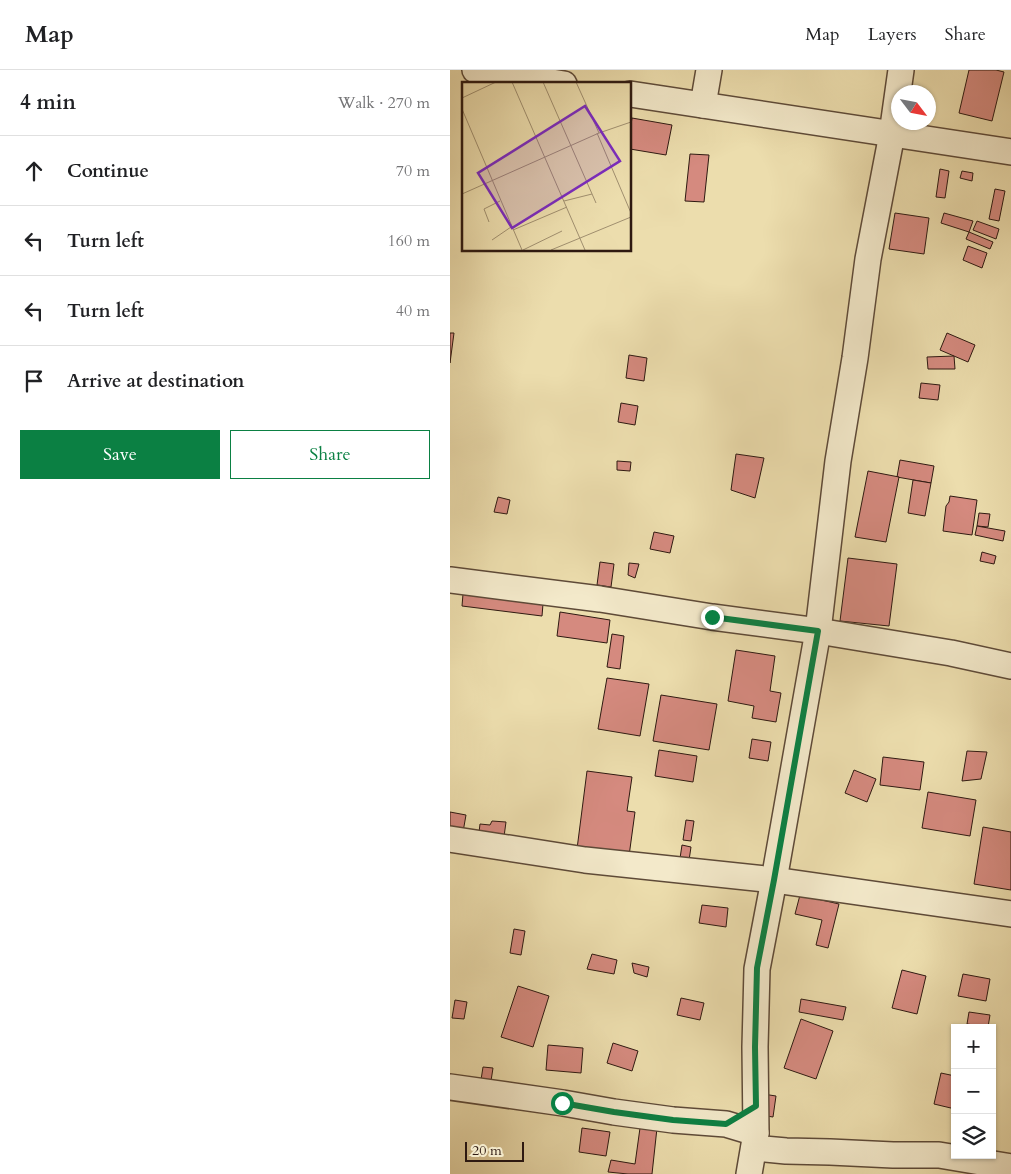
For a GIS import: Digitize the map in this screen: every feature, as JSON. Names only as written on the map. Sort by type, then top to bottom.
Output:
[{"type":"street","points":[[474,70],[551,82]]},
{"type":"street","points":[[703,105],[709,70]]},
{"type":"street","points":[[749,1174],[755,1140],[757,968],[818,631],[838,461],[855,358],[868,259],[892,134],[901,70]]},
{"type":"street","points":[[631,94],[1011,152]]},
{"type":"street","points":[[450,580],[600,599],[712,617],[818,631],[951,652],[1011,666]]},
{"type":"street","points":[[450,839],[585,860],[774,880],[1011,914]]},
{"type":"street","points":[[450,1087],[673,1120],[726,1124],[755,1140],[786,1151],[939,1155],[1011,1167]]},
{"type":"street","points":[[726,1124],[756,1106]]},
{"type":"building","points":[[969,70],[996,70],[1004,72],[992,121],[959,113]]},
{"type":"building","points":[[632,118],[672,125],[666,155],[631,149]]},
{"type":"building","points":[[690,154],[709,155],[704,202],[685,201]]},
{"type":"building","points":[[940,169],[949,171],[945,198],[936,197]]},
{"type":"building","points":[[962,171],[973,173],[972,181],[960,178]]},
{"type":"building","points":[[995,189],[1005,191],[999,221],[989,219]]},
{"type":"building","points":[[895,213],[929,218],[924,254],[889,249]]},
{"type":"building","points":[[944,213],[973,221],[969,232],[941,223]]},
{"type":"building","points":[[977,221],[999,229],[996,239],[973,230]]},
{"type":"building","points":[[969,232],[993,242],[990,249],[966,239]]},
{"type":"building","points":[[968,246],[987,253],[982,268],[963,260]]},
{"type":"building","points":[[450,333],[454,333],[450,363]]},
{"type":"building","points":[[947,333],[975,345],[968,362],[940,350]]},
{"type":"building","points":[[629,355],[647,358],[644,381],[626,378]]},
{"type":"building","points":[[954,356],[955,369],[928,369],[927,357]]},
{"type":"building","points":[[921,383],[940,385],[938,400],[919,398]]},
{"type":"building","points":[[621,403],[638,406],[635,425],[618,422]]},
{"type":"building","points":[[736,454],[764,458],[755,498],[731,490]]},
{"type":"building","points":[[900,460],[934,466],[931,483],[897,477]]},
{"type":"building","points":[[617,461],[631,462],[630,471],[617,470]]},
{"type":"building","points":[[868,471],[899,477],[886,542],[855,537]]},
{"type":"building","points":[[913,480],[931,483],[925,516],[908,513]]},
{"type":"building","points":[[950,496],[977,500],[972,535],[943,531],[946,506]]},
{"type":"building","points":[[498,497],[510,500],[507,514],[494,512]]},
{"type":"building","points":[[979,513],[990,514],[988,527],[977,526]]},
{"type":"building","points":[[977,526],[1005,531],[1003,541],[975,535]]},
{"type":"building","points":[[654,532],[674,536],[670,553],[650,549]]},
{"type":"building","points":[[982,552],[996,556],[994,564],[980,561]]},
{"type":"building","points":[[848,558],[897,564],[889,626],[840,621]]},
{"type":"building","points":[[600,562],[614,564],[611,587],[597,585]]},
{"type":"building","points":[[629,563],[639,564],[635,578],[628,575]]},
{"type":"building","points":[[463,594],[543,604],[542,616],[462,606]]},
{"type":"building","points":[[560,612],[610,620],[607,643],[557,636]]},
{"type":"building","points":[[612,634],[624,636],[620,669],[607,667]]},
{"type":"building","points":[[736,650],[775,656],[770,691],[781,693],[776,722],[752,718],[754,706],[728,701]]},
{"type":"building","points":[[607,678],[649,684],[640,736],[598,729]]},
{"type":"building","points":[[661,695],[717,704],[709,750],[653,741]]},
{"type":"building","points":[[752,739],[771,742],[768,761],[749,758]]},
{"type":"building","points":[[659,750],[697,756],[693,782],[655,776]]},
{"type":"building","points":[[967,751],[987,752],[981,779],[962,781]]},
{"type":"building","points":[[883,757],[924,762],[920,790],[880,785]]},
{"type":"building","points":[[854,770],[876,779],[867,802],[845,793]]},
{"type":"building","points":[[587,771],[632,777],[627,811],[635,812],[629,856],[577,849]]},
{"type":"building","points":[[928,792],[976,800],[970,836],[922,828]]},
{"type":"building","points":[[450,812],[466,815],[463,832],[450,830]]},
{"type":"building","points":[[686,820],[694,821],[691,841],[683,840]]},
{"type":"building","points":[[492,821],[506,822],[503,844],[478,841],[480,824],[490,825]]},
{"type":"building","points":[[983,827],[1011,832],[1011,890],[974,884]]},
{"type":"building","points":[[682,845],[691,847],[688,867],[679,865]]},
{"type":"building","points":[[800,895],[839,904],[828,948],[816,945],[822,920],[795,914]]},
{"type":"building","points":[[702,905],[728,908],[726,927],[699,923]]},
{"type":"building","points":[[514,929],[525,931],[521,955],[510,953]]},
{"type":"building","points":[[592,954],[617,960],[614,974],[587,969]]},
{"type":"building","points":[[632,963],[649,967],[647,977],[634,973]]},
{"type":"building","points":[[902,970],[926,976],[917,1014],[892,1008]]},
{"type":"building","points":[[963,974],[990,979],[986,1001],[958,996]]},
{"type":"building","points":[[518,986],[549,996],[533,1047],[501,1037]]},
{"type":"building","points":[[681,998],[704,1003],[700,1020],[677,1015]]},
{"type":"building","points":[[801,999],[846,1007],[843,1020],[799,1012]]},
{"type":"building","points":[[455,1000],[467,1002],[464,1019],[452,1018]]},
{"type":"building","points":[[969,1012],[990,1015],[988,1024],[967,1024]]},
{"type":"building","points":[[801,1019],[833,1031],[816,1079],[784,1068]]},
{"type":"building","points":[[613,1043],[638,1051],[632,1071],[607,1063]]},
{"type":"building","points":[[548,1045],[583,1048],[581,1073],[546,1070]]},
{"type":"building","points":[[483,1067],[493,1068],[491,1081],[481,1080]]},
{"type":"building","points":[[941,1073],[951,1075],[951,1108],[934,1104]]},
{"type":"building","points":[[763,1094],[776,1096],[773,1117],[760,1115]]},
{"type":"building","points":[[582,1128],[610,1132],[606,1156],[579,1152]]},
{"type":"building","points":[[640,1128],[657,1128],[652,1174],[608,1172],[611,1160],[635,1164]]},
{"type":"route","points":[[562,1103],[673,1120],[726,1124],[756,1106],[757,968],[818,631],[712,617]]}]
